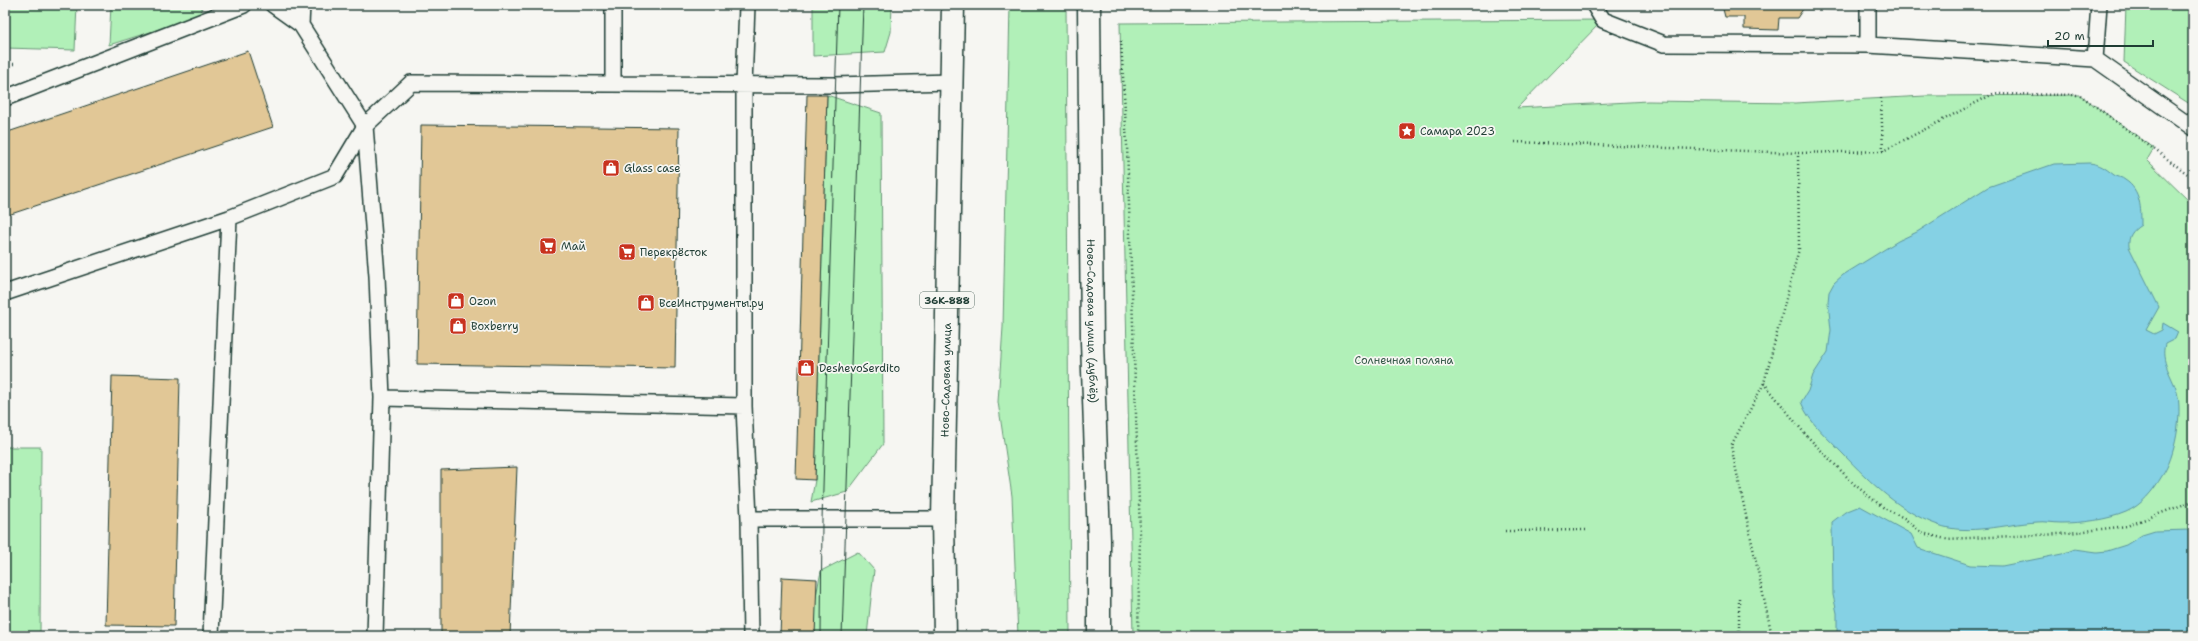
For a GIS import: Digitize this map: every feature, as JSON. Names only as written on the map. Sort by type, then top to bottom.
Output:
[{"type":"main road","name":"Ново-Садовая улица","points":[[944,636],[943,519],[953,5]]},
{"type":"main road","name":"Ново-Садовая улица (дублёр)","points":[[1089,5],[1092,342],[1099,540],[1099,636]]},
{"type":"lane","points":[[5,98],[244,5]]},
{"type":"lane","points":[[273,5],[301,25],[365,126],[377,276],[382,398],[375,636]]},
{"type":"lane","points":[[301,25],[302,5]]},
{"type":"lane","points":[[613,5],[613,83]]},
{"type":"lane","points":[[747,5],[744,85],[744,406],[749,519],[751,636]]},
{"type":"lane","points":[[1594,5],[1604,20],[1664,44],[1868,45],[2095,59],[2193,128]]},
{"type":"lane","points":[[1868,5],[1868,45]]},
{"type":"lane","points":[[2095,59],[2100,5]]},
{"type":"lane","points":[[5,293],[228,218],[336,176],[365,126],[411,83],[613,83],[835,86],[951,82]]},
{"type":"lane","points":[[211,636],[228,218]]},
{"type":"lane","points":[[382,398],[744,406]]},
{"type":"lane","points":[[749,519],[943,519]]},
{"type":"path","points":[[1121,38],[1127,145],[1140,534],[1138,636]]},
{"type":"path","points":[[1515,142],[1798,153],[1883,151],[1994,94],[2080,95],[2193,178]]},
{"type":"path","points":[[1881,98],[1883,151]]},
{"type":"path","points":[[1772,636],[1731,446],[1764,383],[1799,248],[1798,153]]},
{"type":"path","points":[[1764,383],[1805,434],[1856,484],[1884,508],[1904,518],[1922,533],[1946,539],[1982,539],[2060,534],[2120,527],[2127,526],[2193,501]]},
{"type":"path","points":[[1505,531],[1586,530]]},
{"type":"path","points":[[1739,598],[1739,636]]},
{"type":"green space","points":[[5,5],[77,5],[75,50],[5,48]]},
{"type":"green space","points":[[111,5],[202,5],[201,16],[109,45]]},
{"type":"green space","points":[[813,5],[892,5],[891,32],[885,52],[813,56]]},
{"type":"green space","points":[[1010,5],[1066,5],[1070,636],[1018,636],[1012,496],[998,402],[1003,327]]},
{"type":"green space","points":[[2126,5],[2193,5],[2193,106],[2124,62]]},
{"type":"green space","name":"Солнечная поляна","points":[[1603,20],[1517,108],[1648,101],[1795,103],[1925,96],[2080,95],[2154,148],[2147,160],[2193,205],[2193,636],[1133,636],[1120,23]]},
{"type":"green space","points":[[827,95],[881,113],[883,444],[847,492],[811,502],[815,480]]},
{"type":"green space","points":[[5,447],[41,447],[40,636],[5,636]]},
{"type":"green space","points":[[858,552],[874,570],[867,636],[808,636],[821,571]]},
{"type":"water","points":[[2089,163],[2099,165],[2114,175],[2124,179],[2130,184],[2137,194],[2141,213],[2141,225],[2131,234],[2129,247],[2159,307],[2146,330],[2154,334],[2162,330],[2163,323],[2178,332],[2175,339],[2165,344],[2164,351],[2165,363],[2175,386],[2179,401],[2177,435],[2167,468],[2159,482],[2137,506],[2119,515],[2103,519],[2086,522],[2040,522],[1987,528],[1962,529],[1938,525],[1924,519],[1898,504],[1886,495],[1825,436],[1804,410],[1801,402],[1808,391],[1813,375],[1828,352],[1831,330],[1828,302],[1829,292],[1834,283],[1843,275],[1898,241],[1917,232],[1988,187],[2054,164]]},
{"type":"water","points":[[1860,506],[1911,534],[1918,548],[1970,565],[2002,566],[2062,554],[2075,549],[2097,552],[2107,551],[2126,545],[2142,535],[2155,531],[2189,530],[2193,532],[2193,636],[1837,636],[1837,613],[1833,595],[1832,522],[1845,512]]},
{"type":"building","points":[[1685,5],[1838,5],[1837,10],[1803,9],[1797,18],[1779,18],[1778,30],[1744,29],[1744,17],[1725,17],[1723,9],[1685,8]]},
{"type":"building","points":[[248,51],[273,127],[5,216],[5,133]]},
{"type":"building","points":[[807,95],[827,95],[815,480],[796,479]]},
{"type":"building","name":"Май","points":[[421,125],[679,128],[675,368],[417,364]]},
{"type":"building","points":[[112,376],[180,378],[174,626],[106,625]]},
{"type":"building","points":[[517,467],[510,636],[441,636],[441,470]]},
{"type":"building","points":[[782,577],[817,579],[815,636],[780,636]]},
{"type":"tram line","points":[[821,636],[822,520],[838,5]]},
{"type":"tram line","points":[[842,636],[863,5]]},
{"type":"place","name":"Самара 2023","points":[[1407,131]]},
{"type":"place","name":"Glass case","points":[[611,168]]},
{"type":"place","name":"Май","points":[[548,246]]},
{"type":"place","name":"Перекрёсток","points":[[627,252]]},
{"type":"place","name":"Ozon","points":[[456,301]]},
{"type":"place","name":"ВсеИнструменты.ру","points":[[646,303]]},
{"type":"place","name":"Boxberry","points":[[458,326]]},
{"type":"place","name":"DeshevoSerdito","points":[[806,368]]}]
